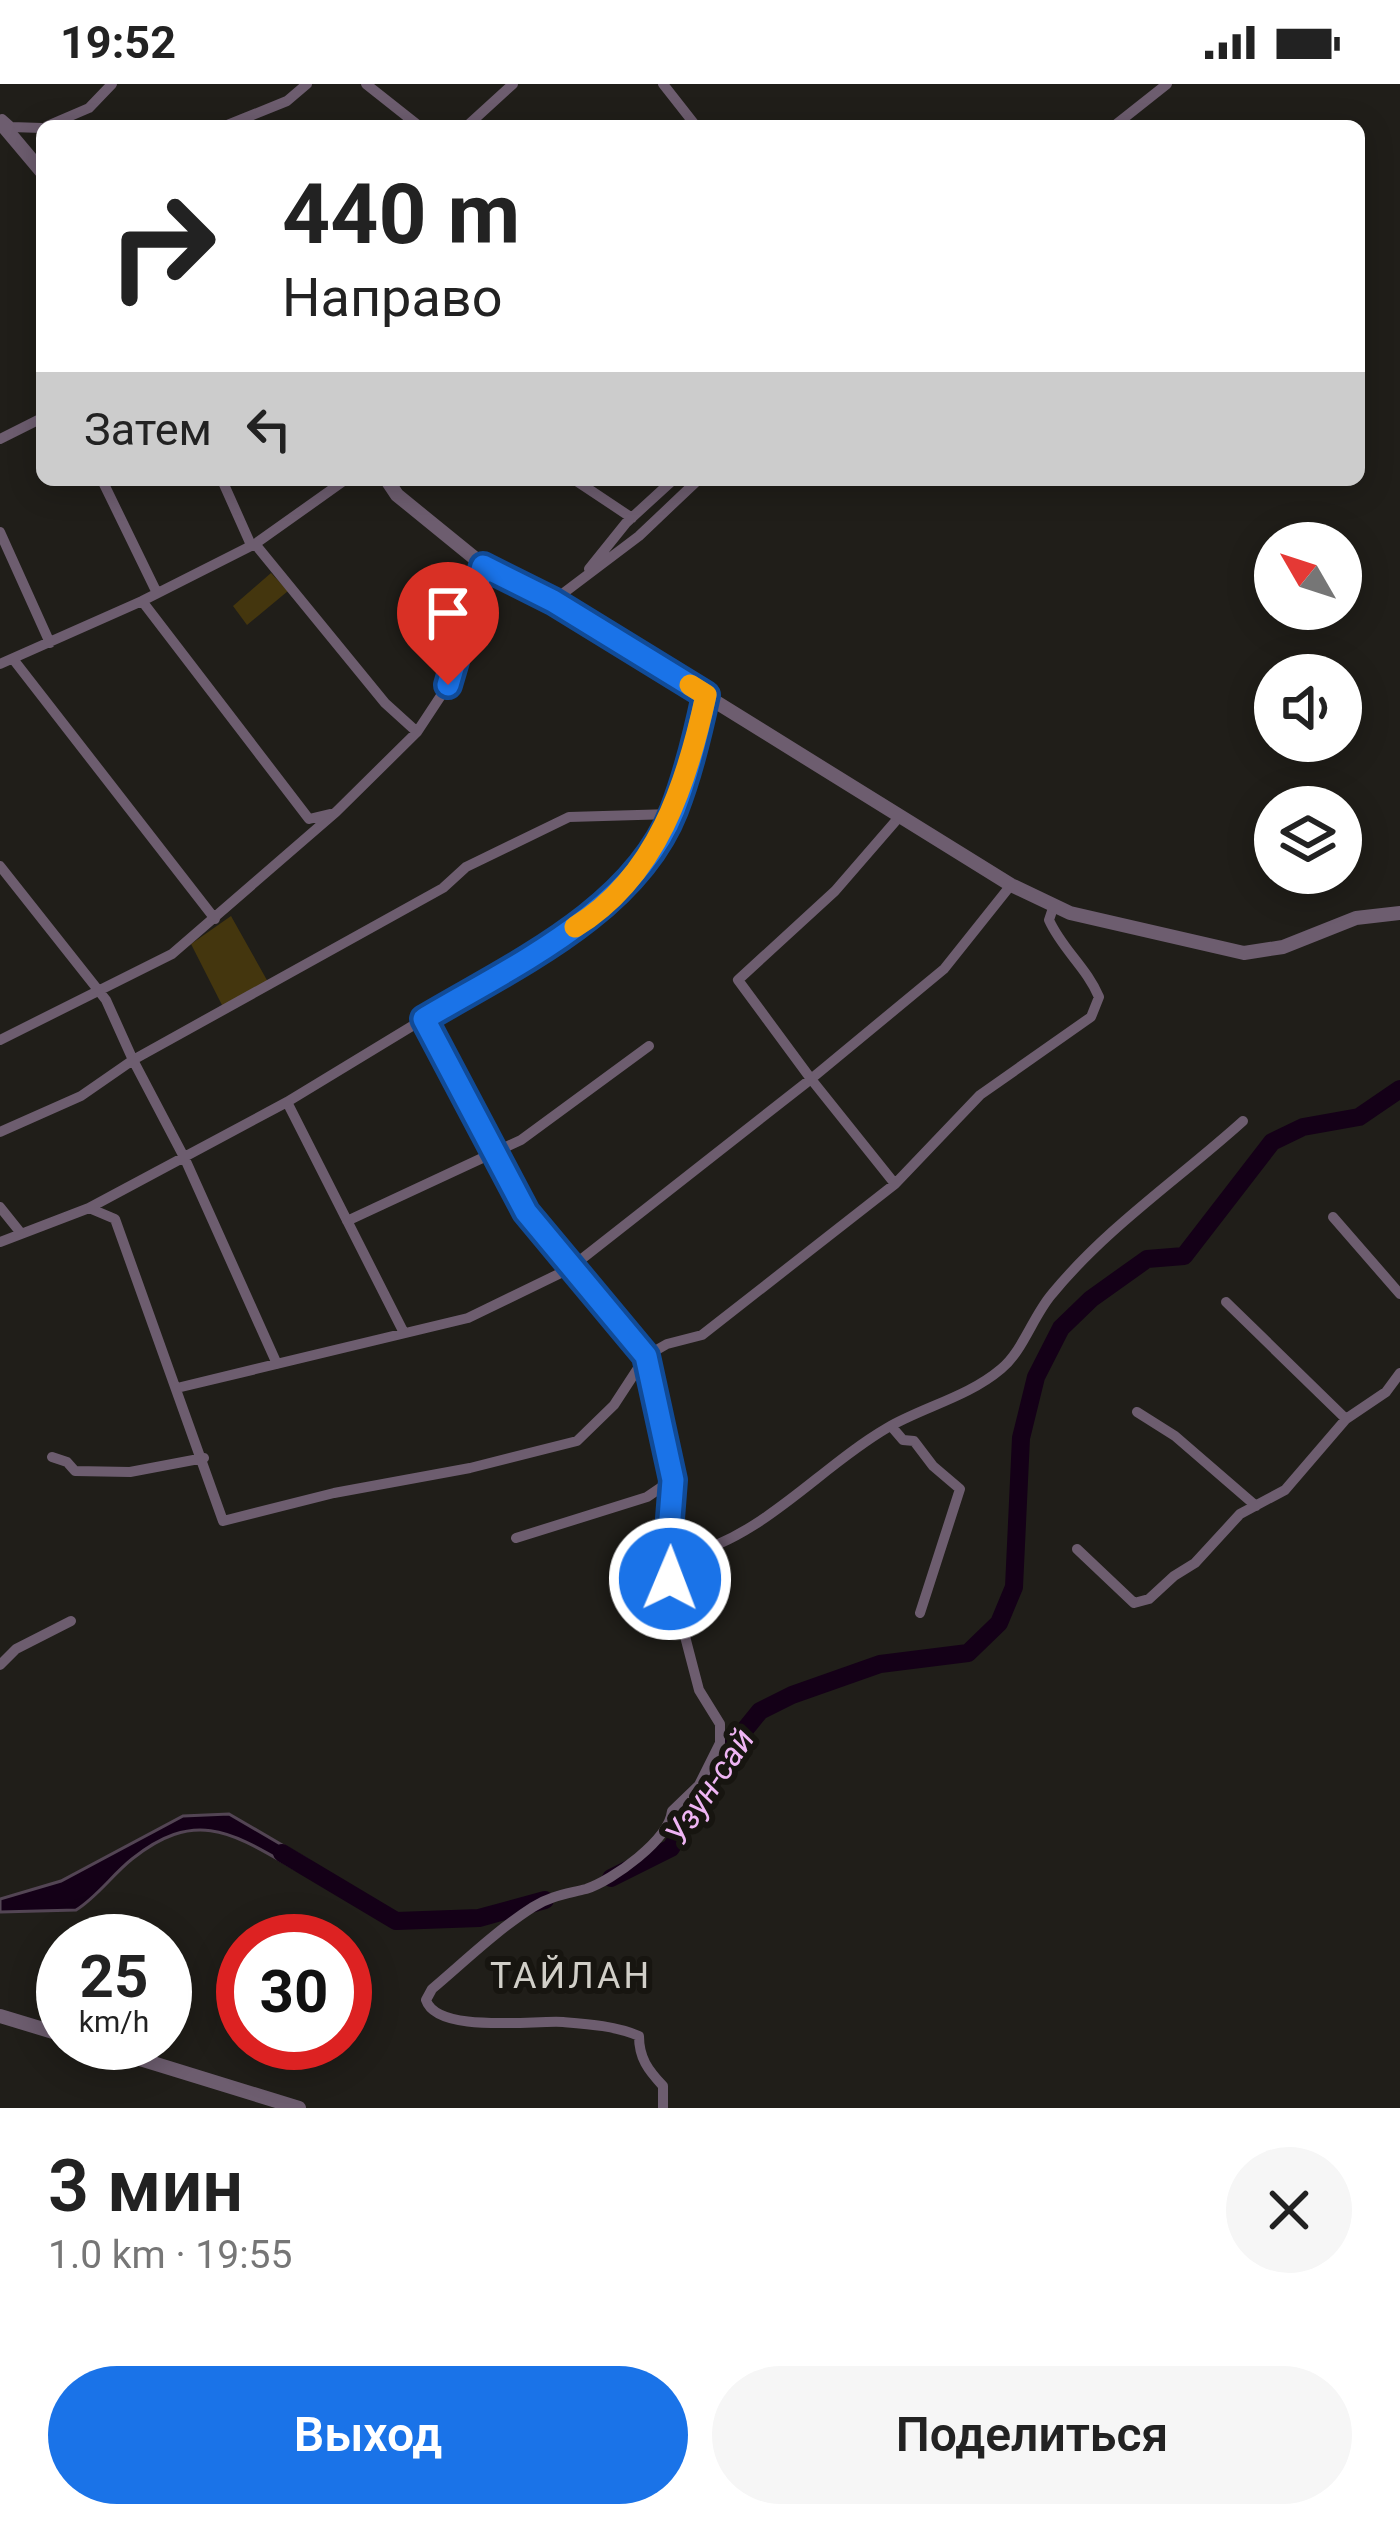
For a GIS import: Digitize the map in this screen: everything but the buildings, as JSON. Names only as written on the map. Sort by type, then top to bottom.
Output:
[{"type":"street","points":[[61,120],[89,108],[112,84]]},
{"type":"street","points":[[240,120],[287,101],[307,84]]},
{"type":"street","points":[[366,84],[411,120]]},
{"type":"street","points":[[474,120],[513,84]]},
{"type":"street","points":[[663,84],[691,120]]},
{"type":"street","points":[[1122,120],[1167,84]]},
{"type":"street","points":[[0,120],[11,127],[36,127]]},
{"type":"street","points":[[0,120],[36,165]]},
{"type":"street","points":[[0,439],[36,421]]},
{"type":"street","points":[[105,486],[157,593]]},
{"type":"street","points":[[225,486],[253,544],[385,703],[417,733]]},
{"type":"street","points":[[0,664],[142,601],[253,544],[336,486]]},
{"type":"street","points":[[391,486],[483,566],[553,601],[1011,885],[1070,913],[1244,952],[1283,947],[1356,918],[1400,913]]},
{"type":"street","points":[[584,486],[632,518]]},
{"type":"street","points":[[579,580],[667,486]]},
{"type":"street","points":[[553,601],[639,536],[692,486]]},
{"type":"street","points":[[0,532],[50,643]]},
{"type":"street","points":[[0,1040],[172,953],[336,812],[417,733],[448,685],[483,566]]},
{"type":"street","points":[[142,601],[309,819],[336,812]]},
{"type":"street","points":[[13,659],[214,920]]},
{"type":"street","points":[[0,1241],[89,1208],[185,1159],[590,918],[632,877],[672,814],[706,695]]},
{"type":"street","points":[[0,1132],[81,1096],[133,1060],[443,888],[466,867],[569,817],[672,814]]},
{"type":"street","points":[[895,1184],[739,980],[835,891],[900,816]]},
{"type":"street","points":[[0,866],[106,1000],[185,1159],[277,1364]]},
{"type":"street","points":[[177,1388],[467,1318],[569,1269],[944,969],[1011,885]]},
{"type":"street","points":[[89,1208],[115,1219],[223,1521],[334,1492],[470,1468],[577,1442],[614,1406],[646,1356],[667,1344],[702,1335],[895,1184],[980,1095],[1091,1017],[1099,997],[1048,920],[1054,905]]},
{"type":"street","points":[[424,1019],[526,1212],[646,1356],[673,1480],[667,1557],[670,1579],[699,1690],[720,1724],[720,1743],[699,1785],[672,1811],[671,1824],[655,1844],[590,1888],[549,1897],[520,1916],[432,1989],[426,2000],[429,2009],[441,2017],[513,2024],[559,2021],[626,2030],[639,2036],[646,2067],[664,2092],[663,2108]]},
{"type":"street","points":[[347,1221],[521,1140],[649,1046]]},
{"type":"street","points":[[287,1102],[403,1331]]},
{"type":"street","points":[[671,1540],[686,1555],[706,1550],[745,1529],[891,1426],[984,1382],[1006,1365],[1051,1295],[1096,1247],[1243,1121]]},
{"type":"street","points":[[0,1207],[20,1232]]},
{"type":"street","points":[[1333,1217],[1400,1294]]},
{"type":"street","points":[[1226,1302],[1346,1419]]},
{"type":"street","points":[[1077,1550],[1134,1603],[1149,1599],[1195,1563],[1240,1514],[1285,1490],[1346,1419],[1386,1392],[1400,1373]]},
{"type":"street","points":[[1137,1412],[1175,1436],[1256,1506]]},
{"type":"street","points":[[891,1426],[903,1440],[914,1441],[960,1489],[920,1613]]},
{"type":"street","points":[[52,1457],[67,1462],[75,1472],[100,1474],[204,1458]]},
{"type":"street","points":[[516,1538],[647,1497],[673,1480]]},
{"type":"street","points":[[0,1665],[16,1649],[71,1621]]},
{"type":"street","points":[[0,2016],[36,2027]]},
{"type":"street","points":[[176,2070],[299,2108]]},
{"type":"shaded area","points":[[271,573],[288,591],[247,625],[233,606]]},
{"type":"shaded area","points":[[231,916],[268,982],[223,1007],[191,944]]},
{"type":"shaded area","points":[[229,1814],[306,1859],[295,1869],[234,1837],[196,1830],[155,1843],[76,1910],[0,1912],[0,1899],[61,1881],[183,1816]]},
{"type":"waterway","name":"Узун-сай","points":[[611,1878],[671,1848],[730,1748],[760,1711],[880,1664],[968,1653],[999,1623],[1014,1587],[1021,1438],[1036,1377],[1061,1328],[1091,1299],[1147,1259],[1184,1256],[1272,1142],[1303,1127],[1359,1117],[1400,1089]]},
{"type":"waterway","name":"Узун-сай","points":[[282,1853],[396,1921],[479,1918],[545,1900]]},
{"type":"slow traffic","points":[[575,927],[632,877],[672,814],[706,695],[690,685]]},
{"type":"district","name":"ТАЙЛАН","points":[[571,1975]]},
{"type":"route","points":[[448,685],[483,566],[553,601],[706,695],[672,814],[632,877],[590,918],[424,1019],[526,1212],[646,1356],[673,1480],[667,1557],[670,1579]]}]
